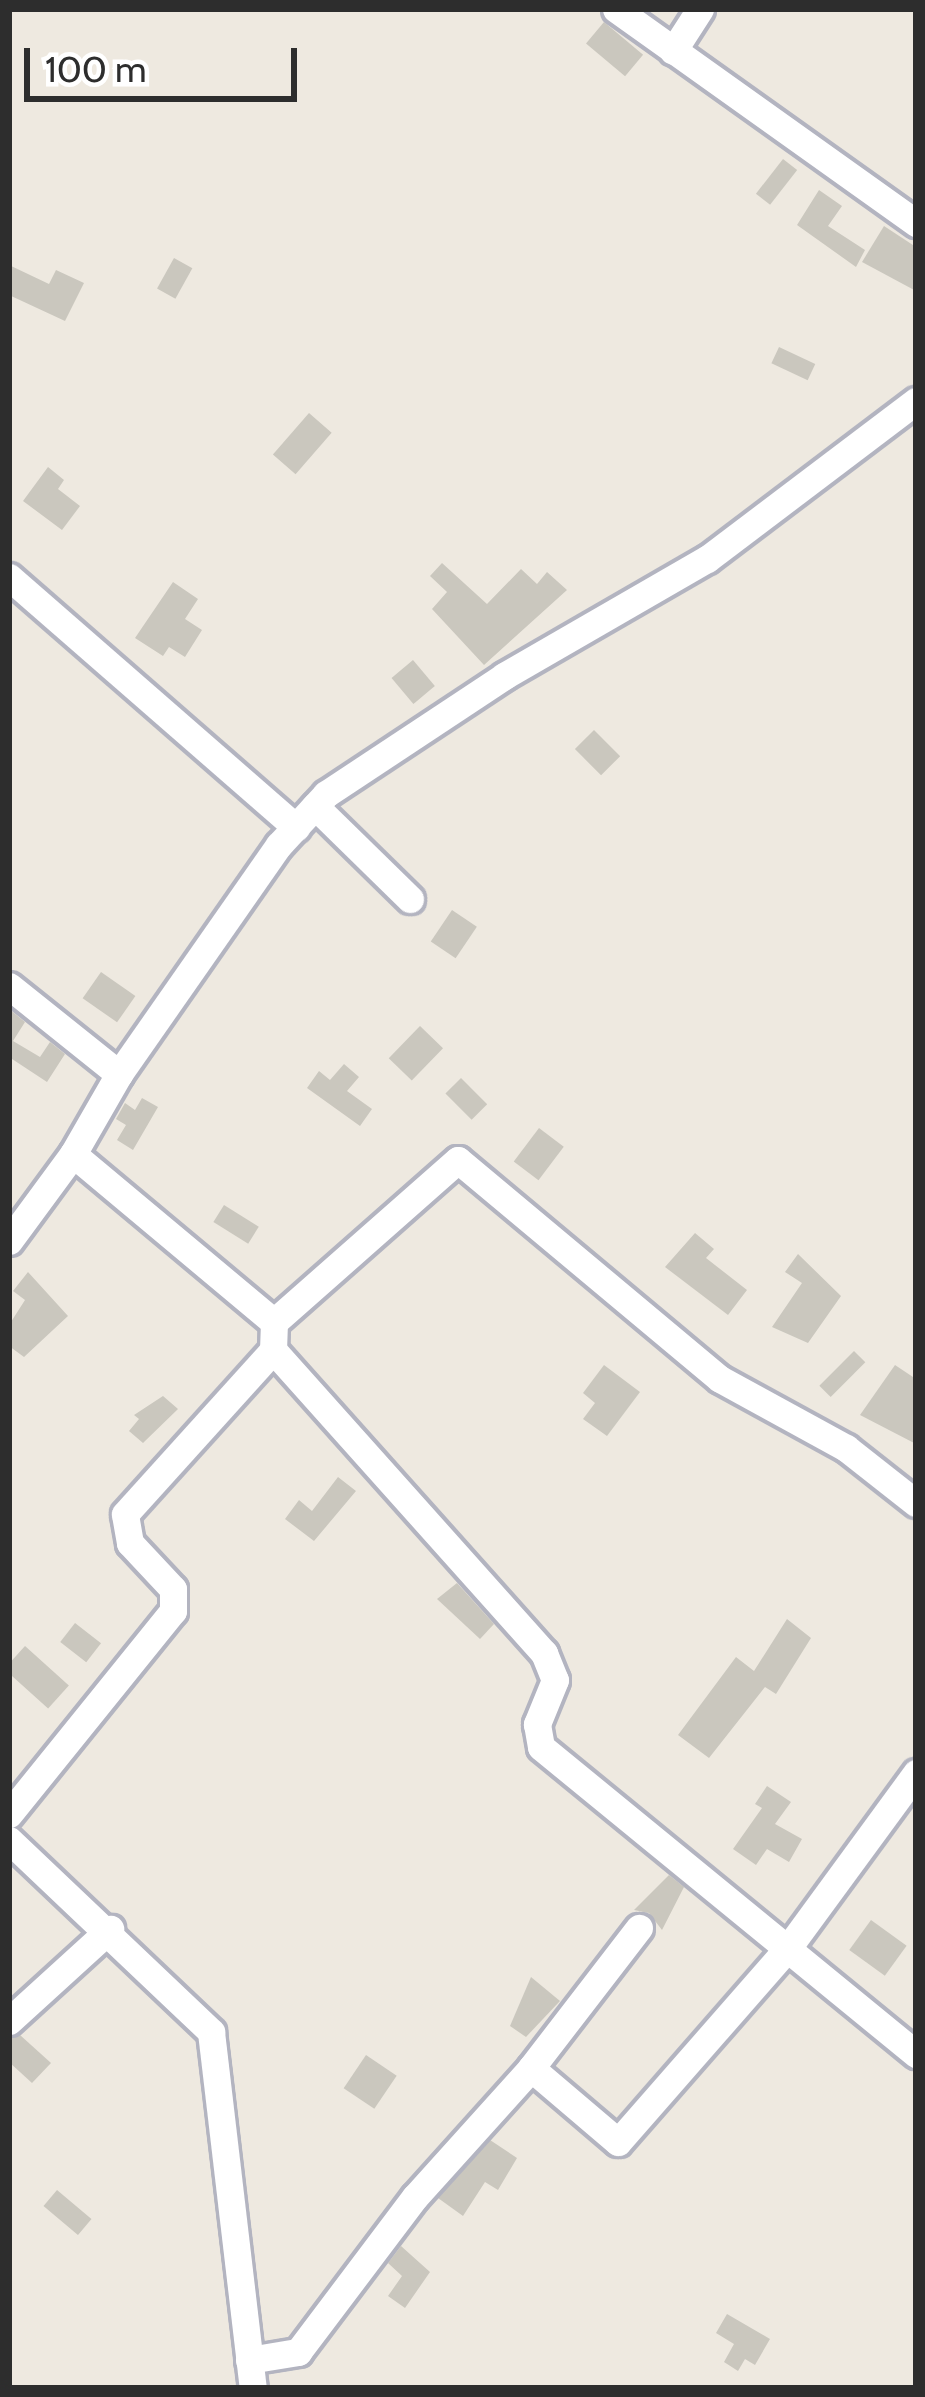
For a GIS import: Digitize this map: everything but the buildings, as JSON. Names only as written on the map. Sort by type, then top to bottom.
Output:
[{"type":"street","points":[[616,9],[916,223]]},
{"type":"street","points":[[673,51],[700,9]]},
{"type":"street","points":[[9,1241],[73,1154],[119,1073],[305,816],[504,676],[707,559],[916,401]]},
{"type":"street","points":[[9,577],[410,899]]},
{"type":"street","points":[[9,986],[119,1073]]},
{"type":"street","points":[[73,1154],[274,1336],[544,1653],[555,1680],[537,1724],[541,1747],[916,2054]]},
{"type":"street","points":[[9,1814],[173,1611],[173,1589],[130,1543],[125,1514],[274,1336],[458,1160],[720,1379],[846,1448],[916,1503]]},
{"type":"street","points":[[531,2068],[618,2141],[788,1948],[916,1772]]},
{"type":"street","points":[[9,1840],[110,1929],[202,2020],[216,2048],[251,2374],[298,2352],[415,2197],[531,2068],[639,1928]]},
{"type":"street","points":[[9,2021],[110,1929]]}]
